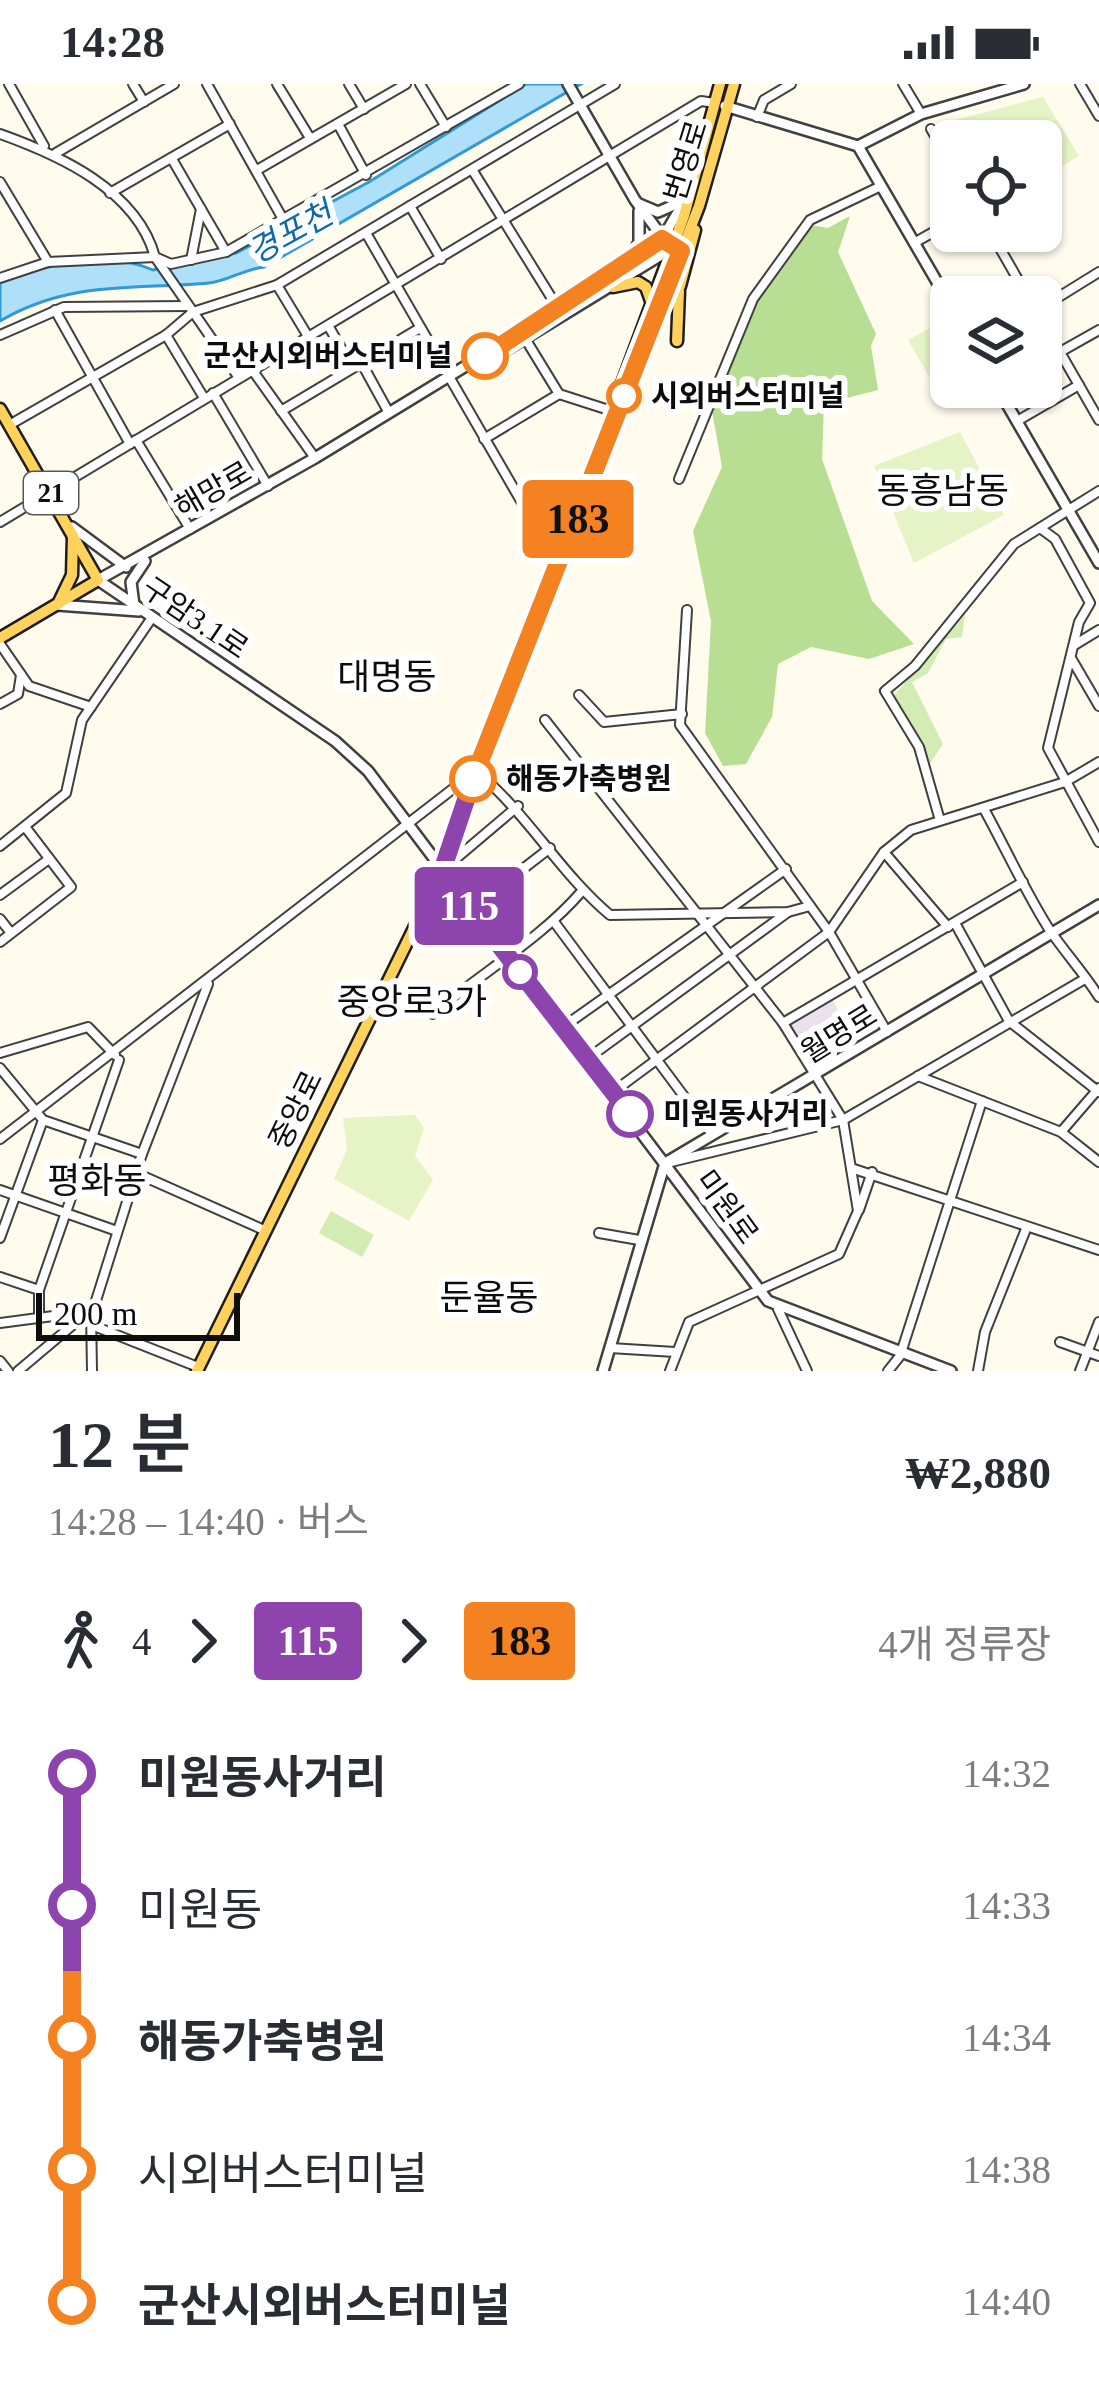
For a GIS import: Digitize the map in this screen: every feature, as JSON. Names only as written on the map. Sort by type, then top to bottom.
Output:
[{"type":"main road","name":"번영로","points":[[672,246],[720,84]]},
{"type":"main road","name":"번영로","points":[[672,246],[699,206],[734,84]]},
{"type":"main road","points":[[649,329],[666,318],[676,341],[680,286],[699,206]]},
{"type":"main road","name":"중앙로","points":[[613,411],[649,329],[672,246]]},
{"type":"main road","points":[[613,287],[643,284],[654,310],[680,286]]},
{"type":"main road","name":"중앙로","points":[[197,1369],[442,871],[654,310]]},
{"type":"main road","name":"구암3.1로","points":[[0,409],[72,527],[98,580]]},
{"type":"main road","points":[[57,605],[72,574],[72,527]]},
{"type":"main road","name":"해망로","points":[[0,641],[98,580]]},
{"type":"street","points":[[9,84],[45,148]]},
{"type":"street","points":[[133,84],[144,102]]},
{"type":"street","points":[[56,153],[174,84]]},
{"type":"street","points":[[207,84],[284,221]]},
{"type":"street","points":[[277,84],[310,138]]},
{"type":"street","points":[[349,84],[364,109]]},
{"type":"street","points":[[257,170],[406,84]]},
{"type":"street","points":[[420,84],[446,127]]},
{"type":"street","points":[[0,278],[48,262],[155,257],[170,264],[226,252],[519,84]]},
{"type":"street","points":[[568,84],[635,200],[672,246]]},
{"type":"street","points":[[0,335],[56,310],[98,304],[190,309],[234,301],[277,285],[615,84]]},
{"type":"street","points":[[757,117],[764,100],[791,84]]},
{"type":"street","points":[[903,84],[920,114]]},
{"type":"street","points":[[0,521],[701,101],[859,146],[920,114],[1024,84]]},
{"type":"street","points":[[1080,84],[1099,116]]},
{"type":"street","points":[[110,193],[230,124]]},
{"type":"street","points":[[338,124],[366,175]]},
{"type":"street","points":[[0,134],[56,153],[110,193],[152,246],[163,274],[238,378]]},
{"type":"street","points":[[859,146],[933,276]]},
{"type":"street","points":[[172,159],[226,252]]},
{"type":"street","points":[[473,171],[559,310]]},
{"type":"street","points":[[0,182],[48,262]]},
{"type":"street","points":[[679,479],[753,299],[809,220],[881,186]]},
{"type":"street","points":[[635,200],[658,212],[688,195]]},
{"type":"street","points":[[623,267],[641,231],[635,200]]},
{"type":"street","points":[[410,206],[441,259]]},
{"type":"street","points":[[191,260],[201,209]]},
{"type":"street","points":[[366,233],[558,565]]},
{"type":"street","points":[[914,243],[930,234]]},
{"type":"street","points":[[137,258],[152,246]]},
{"type":"street","name":"해망로","points":[[98,580],[158,550],[448,379],[623,267],[672,246]]},
{"type":"street","name":"해망로","points":[[448,379],[526,340],[672,246]]},
{"type":"street","points":[[1062,295],[1099,272]]},
{"type":"street","points":[[277,285],[309,338]]},
{"type":"street","points":[[11,424],[166,335],[190,309]]},
{"type":"street","points":[[56,310],[92,380],[190,530]]},
{"type":"street","points":[[329,326],[389,413]]},
{"type":"street","points":[[280,411],[420,328]]},
{"type":"street","points":[[1062,351],[1099,330]]},
{"type":"street","points":[[166,335],[268,485]]},
{"type":"street","points":[[526,340],[559,394],[613,411]]},
{"type":"street","points":[[1062,356],[1099,420]]},
{"type":"street","points":[[253,371],[315,458]]},
{"type":"street","points":[[1017,421],[1079,386]]},
{"type":"street","points":[[484,439],[559,394]]},
{"type":"street","points":[[1009,408],[1099,563]]},
{"type":"street","points":[[940,817],[919,747],[886,691],[915,666],[1014,544],[1099,491]]},
{"type":"street","points":[[72,527],[125,567]]},
{"type":"street","points":[[1040,528],[1055,539],[1090,603],[1048,748],[1099,842]]},
{"type":"street","points":[[57,605],[137,608],[131,582],[158,550]]},
{"type":"street","name":"구암3.1로","points":[[98,580],[335,741],[368,771],[442,871]]},
{"type":"street","points":[[687,610],[680,724],[829,932],[887,1032]]},
{"type":"street","points":[[0,846],[66,793],[75,736],[151,619]]},
{"type":"street","points":[[1076,644],[1099,630]]},
{"type":"street","name":"해망로","points":[[0,641],[29,686],[91,706]]},
{"type":"street","points":[[1071,658],[1099,706]]},
{"type":"street","points":[[0,704],[18,694],[21,676]]},
{"type":"street","points":[[579,695],[604,722],[682,714]]},
{"type":"street","points":[[545,719],[704,928],[783,1023],[843,1120],[858,1211]]},
{"type":"street","points":[[613,1092],[829,932],[884,852],[940,817],[984,809],[1065,782],[1099,762]]},
{"type":"street","points":[[476,771],[518,806],[582,891],[610,915],[693,910],[714,915],[788,912],[810,906]]},
{"type":"street","name":"중앙로","points":[[409,827],[476,771]]},
{"type":"street","name":"중앙로","points":[[442,871],[518,806]]},
{"type":"street","points":[[984,809],[1052,933],[1077,960],[1083,980],[1099,997]]},
{"type":"street","points":[[0,1139],[117,1058],[210,979],[409,827]]},
{"type":"street","points":[[0,942],[70,887],[26,828]]},
{"type":"street","points":[[471,909],[550,848]]},
{"type":"street","points":[[884,852],[951,925],[1009,1021],[1098,1090],[1061,1132]]},
{"type":"street","points":[[0,895],[49,859]]},
{"type":"street","points":[[563,1027],[612,997],[704,928],[714,915],[786,869]]},
{"type":"street","name":"미원로","points":[[442,871],[758,1289],[778,1309],[951,1371]]},
{"type":"street","points":[[783,1023],[1024,882]]},
{"type":"street","points":[[433,1014],[506,953],[555,923],[582,891]]},
{"type":"street","points":[[419,915],[440,899],[460,896]]},
{"type":"street","name":"월명로","points":[[665,1163],[1099,905]]},
{"type":"street","points":[[587,1059],[637,1028],[788,912]]},
{"type":"street","points":[[0,919],[11,933]]},
{"type":"street","points":[[555,923],[637,1028],[653,1062],[685,1091],[712,1134]]},
{"type":"street","points":[[92,1371],[92,1311],[142,1154],[210,979]]},
{"type":"street","points":[[604,1371],[665,1163],[843,1120],[1083,980]]},
{"type":"street","points":[[0,1053],[88,1028],[117,1058]]},
{"type":"street","points":[[39,1318],[39,1290],[117,1058]]},
{"type":"street","points":[[0,1068],[43,1120],[142,1154]]},
{"type":"street","points":[[916,1076],[1061,1132],[1099,1162]]},
{"type":"street","points":[[888,1371],[900,1356],[982,1102]]},
{"type":"street","points":[[0,1238],[43,1120]]},
{"type":"street","points":[[851,1168],[1099,1250]]},
{"type":"street","points":[[670,1371],[689,1322],[839,1254],[867,1200],[872,1172]]},
{"type":"street","points":[[136,1173],[264,1230]]},
{"type":"street","points":[[0,1190],[117,1231]]},
{"type":"street","points":[[977,1371],[985,1332],[1026,1229]]},
{"type":"street","points":[[599,1233],[640,1240]]},
{"type":"street","points":[[0,1277],[39,1290]]},
{"type":"street","points":[[778,1309],[808,1371]]},
{"type":"street","points":[[0,1323],[92,1311]]},
{"type":"street","points":[[18,1371],[92,1311]]},
{"type":"street","points":[[1080,1371],[1099,1322]]},
{"type":"street","points":[[94,1327],[197,1369]]},
{"type":"street","points":[[1060,1342],[1099,1356]]},
{"type":"street","points":[[610,1348],[675,1352]]},
{"type":"street","points":[[0,1361],[8,1371]]},
{"type":"shaded area","points":[[827,991],[850,1030],[805,1058],[780,1017]]},
{"type":"green space","points":[[1043,97],[1057,120],[955,120]]},
{"type":"green space","points":[[1062,128],[1079,156],[1062,166]]},
{"type":"green space","points":[[850,216],[838,252],[876,334],[871,346],[878,390],[824,404],[822,459],[872,601],[914,644],[869,659],[811,647],[778,664],[772,717],[746,764],[723,766],[705,733],[711,621],[693,531],[722,467],[712,411],[756,297],[810,225],[828,228]]},
{"type":"green space","points":[[930,328],[930,378],[908,340]]},
{"type":"green space","points":[[960,432],[1004,515],[914,563],[874,466]]},
{"type":"green space","points":[[965,615],[962,637],[946,639],[928,673],[912,682],[943,744],[929,765],[924,744],[894,695]]},
{"type":"green space","points":[[415,1115],[424,1128],[415,1156],[433,1180],[409,1221],[334,1179],[347,1150],[343,1118]]},
{"type":"green space","points":[[331,1211],[374,1235],[362,1257],[319,1233]]},
{"type":"water","name":"경포천","points":[[526,84],[581,84],[264,267],[209,283],[77,293],[0,321],[0,280],[77,262],[117,261],[153,270],[236,253],[369,182]]},
{"type":"bus line","name":"183","points":[[473,779],[681,251],[662,239],[485,356]]},
{"type":"bus line","name":"115","points":[[473,779],[442,871],[630,1114]]},
{"type":"place","name":"군산시외버스터미널","points":[[485,356]]},
{"type":"place","name":"시외버스터미널","points":[[624,396]]},
{"type":"place","name":"해동가축병원","points":[[473,779]]},
{"type":"place","name":"미원동사거리","points":[[630,1114]]},
{"type":"district","name":"동흥남동","points":[[943,490]]},
{"type":"district","name":"대명동","points":[[387,676]]},
{"type":"district","name":"중앙로3가","points":[[412,1001]]},
{"type":"district","name":"평화동","points":[[97,1180]]},
{"type":"district","name":"둔율동","points":[[489,1297]]}]
